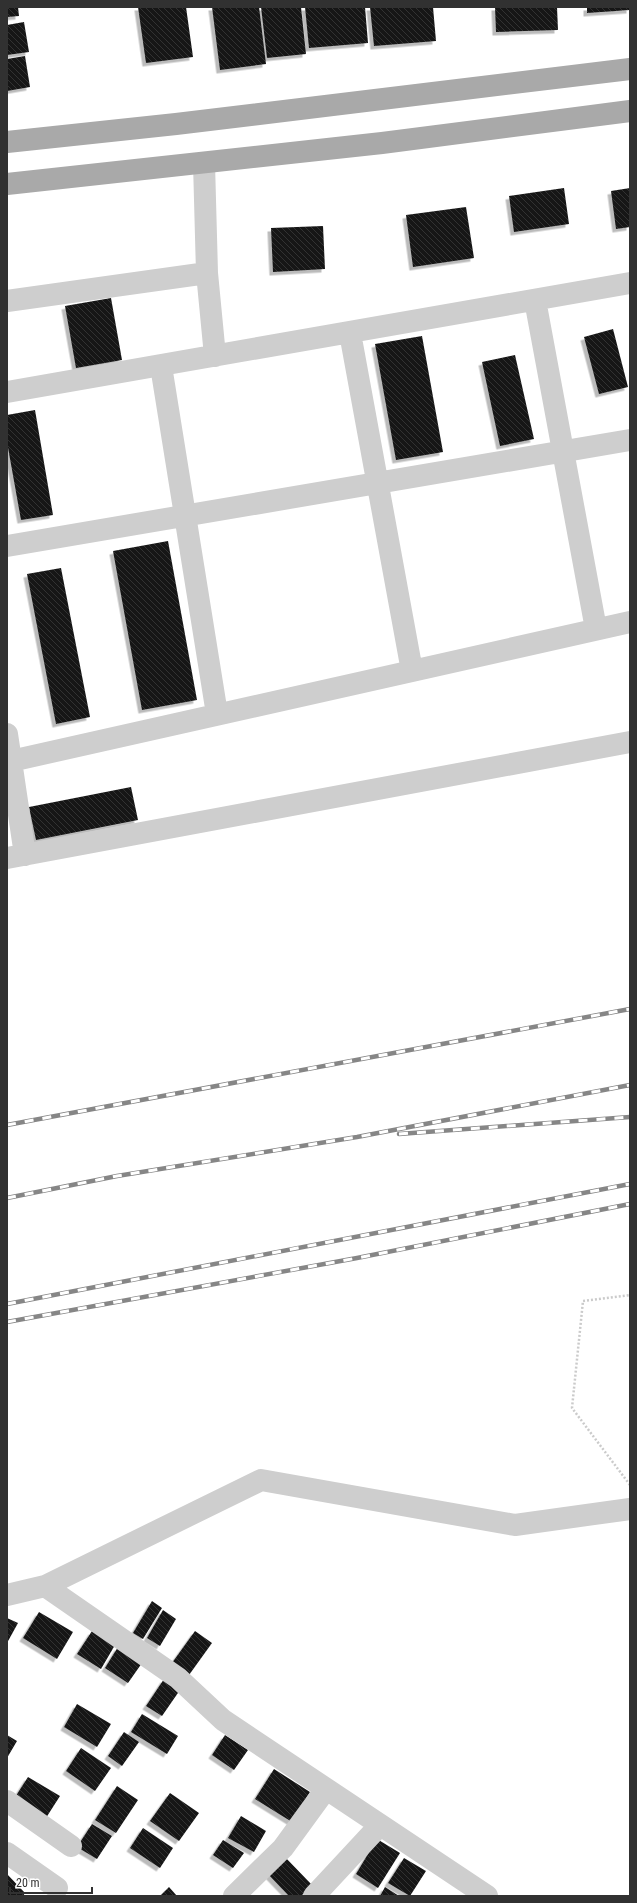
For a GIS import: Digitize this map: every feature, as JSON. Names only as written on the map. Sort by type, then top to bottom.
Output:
[{"type":"main road","points":[[7,142],[176,124],[630,69]]},
{"type":"main road","points":[[7,184],[382,143],[630,111]]},
{"type":"street","points":[[204,163],[207,273],[215,356]]},
{"type":"street","points":[[7,301],[207,273]]},
{"type":"street","points":[[7,392],[630,283]]},
{"type":"street","points":[[535,300],[596,629]]},
{"type":"street","points":[[350,333],[412,671]]},
{"type":"street","points":[[161,366],[217,714]]},
{"type":"street","points":[[7,546],[630,440]]},
{"type":"street","points":[[11,761],[630,622]]},
{"type":"street","points":[[7,734],[11,761],[16,857],[630,742]]},
{"type":"street","points":[[7,1595],[45,1586],[261,1480],[514,1525],[630,1508]]},
{"type":"street","points":[[45,1586],[178,1678],[223,1720],[487,1896]]},
{"type":"street","points":[[234,1896],[284,1848],[326,1789]]},
{"type":"street","points":[[7,1801],[71,1846]]},
{"type":"street","points":[[314,1896],[380,1825]]},
{"type":"street","points":[[7,1853],[57,1888]]},
{"type":"path","points":[[630,1295],[583,1301],[572,1408],[630,1485]]},
{"type":"building","points":[[7,7],[18,7],[19,16],[7,17]]},
{"type":"building","points":[[138,7],[186,7],[193,57],[146,63]]},
{"type":"building","points":[[212,7],[259,7],[266,64],[220,70]]},
{"type":"building","points":[[261,7],[301,7],[306,54],[267,58]]},
{"type":"building","points":[[305,7],[365,7],[368,43],[309,48]]},
{"type":"building","points":[[370,7],[433,7],[436,41],[374,46]]},
{"type":"building","points":[[495,7],[557,7],[558,30],[496,32]]},
{"type":"building","points":[[587,7],[630,7],[630,10],[587,13]]},
{"type":"building","points":[[24,22],[29,52],[7,55],[7,25]]},
{"type":"building","points":[[25,56],[30,87],[7,91],[7,59]]},
{"type":"building","points":[[564,188],[569,224],[514,232],[509,196]]},
{"type":"building","points":[[630,188],[630,227],[616,229],[611,191]]},
{"type":"building","points":[[466,207],[474,258],[413,267],[406,215]]},
{"type":"building","points":[[323,226],[325,269],[273,272],[271,228]]},
{"type":"building","points":[[111,298],[122,360],[76,368],[65,306]]},
{"type":"building","points":[[613,329],[628,387],[599,394],[584,337]]},
{"type":"building","points":[[422,336],[443,452],[396,460],[375,344]]},
{"type":"building","points":[[515,355],[534,439],[500,446],[482,362]]},
{"type":"building","points":[[35,410],[53,515],[21,520],[7,442],[7,415]]},
{"type":"building","points":[[168,541],[197,700],[142,710],[113,551]]},
{"type":"building","points":[[61,568],[90,717],[56,724],[27,574]]},
{"type":"building","points":[[131,787],[138,820],[36,840],[29,807]]},
{"type":"building","points":[[152,1601],[162,1608],[143,1639],[133,1633]]},
{"type":"building","points":[[163,1610],[176,1619],[160,1646],[147,1638]]},
{"type":"building","points":[[39,1612],[73,1632],[57,1659],[23,1638]]},
{"type":"building","points":[[7,1618],[18,1623],[7,1643]]},
{"type":"building","points":[[92,1631],[115,1645],[101,1669],[77,1654]]},
{"type":"building","points":[[195,1631],[212,1643],[189,1675],[172,1663]]},
{"type":"building","points":[[118,1647],[142,1663],[128,1683],[105,1668]]},
{"type":"building","points":[[164,1679],[180,1690],[162,1716],[146,1706]]},
{"type":"building","points":[[77,1704],[111,1724],[97,1747],[64,1727]]},
{"type":"building","points":[[142,1714],[178,1736],[167,1754],[131,1732]]},
{"type":"building","points":[[124,1732],[139,1742],[122,1766],[108,1756]]},
{"type":"building","points":[[7,1735],[17,1741],[7,1758]]},
{"type":"building","points":[[225,1735],[248,1750],[234,1770],[212,1755]]},
{"type":"building","points":[[81,1748],[111,1768],[95,1791],[66,1771]]},
{"type":"building","points":[[274,1769],[310,1792],[292,1822],[255,1799]]},
{"type":"building","points":[[28,1777],[60,1796],[44,1821],[12,1802]]},
{"type":"building","points":[[117,1786],[138,1800],[116,1833],[95,1820]]},
{"type":"building","points":[[170,1793],[199,1813],[179,1841],[150,1821]]},
{"type":"building","points":[[241,1816],[266,1831],[254,1852],[228,1838]]},
{"type":"building","points":[[92,1824],[112,1836],[97,1859],[77,1847]]},
{"type":"building","points":[[143,1828],[173,1848],[160,1868],[130,1848]]},
{"type":"building","points":[[377,1839],[400,1853],[378,1888],[356,1874]]},
{"type":"building","points":[[223,1840],[244,1853],[233,1868],[213,1855]]},
{"type":"building","points":[[285,1857],[312,1885],[301,1896],[289,1896],[267,1873]]},
{"type":"building","points":[[404,1858],[426,1871],[410,1896],[388,1883]]},
{"type":"building","points":[[7,1874],[25,1893],[23,1896],[7,1896]]},
{"type":"building","points":[[169,1887],[177,1896],[160,1896]]},
{"type":"building","points":[[385,1887],[399,1896],[380,1896]]},
{"type":"railway","points":[[7,1125],[630,1009]]},
{"type":"railway","points":[[7,1198],[117,1176],[357,1137],[630,1085]]},
{"type":"railway","points":[[399,1134],[630,1117]]},
{"type":"railway","points":[[7,1304],[630,1184]]},
{"type":"railway","points":[[7,1322],[357,1258],[630,1204]]}]
